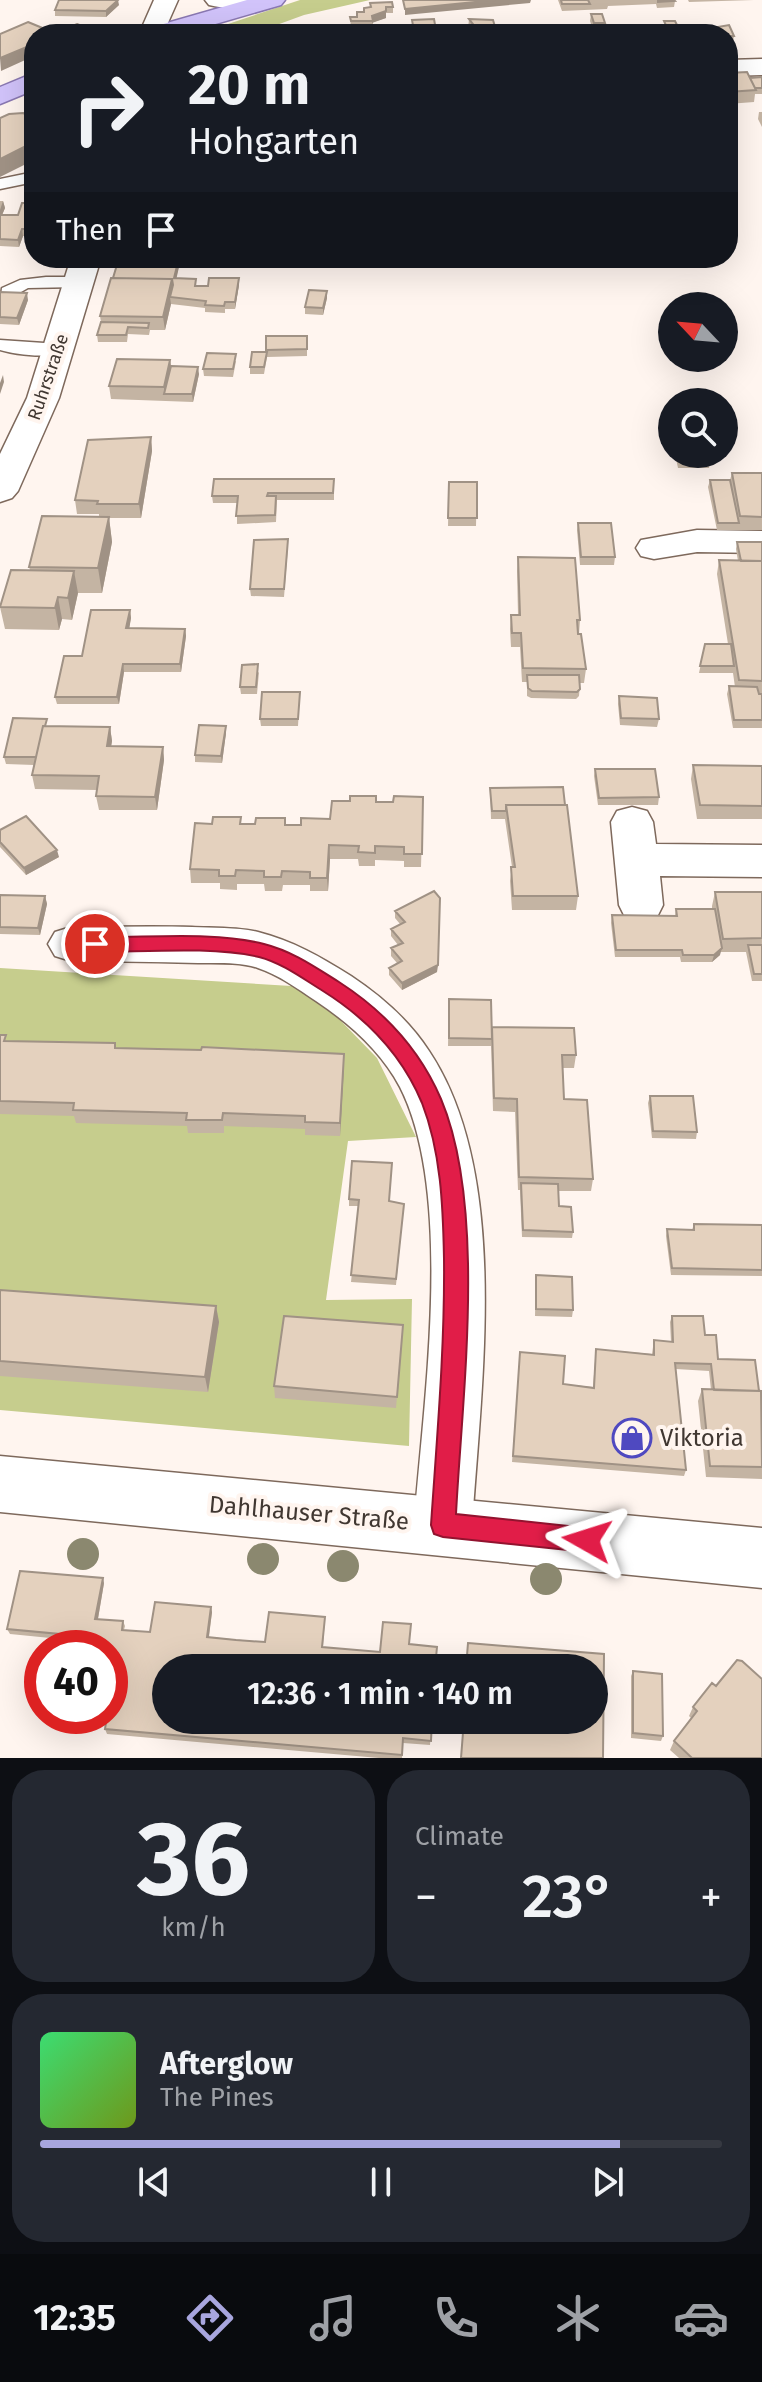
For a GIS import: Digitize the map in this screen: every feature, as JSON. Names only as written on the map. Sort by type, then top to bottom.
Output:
[{"type":"main road","points":[[188,24],[273,0]]},
{"type":"main road","points":[[2,94],[24,85]]},
{"type":"street","points":[[157,24],[166,0]]},
{"type":"street","points":[[217,0],[249,0]]},
{"type":"street","points":[[738,68],[762,67]]},
{"type":"street","points":[[2,94],[24,91]]},
{"type":"street","name":"Ruhrstraße","points":[[0,491],[38,410],[82,270]]},
{"type":"street","points":[[654,548],[697,541],[762,542]]},
{"type":"street","points":[[641,905],[635,841],[762,861]]},
{"type":"street","points":[[71,944],[235,946],[263,951],[294,963],[349,998],[378,1022],[402,1049],[431,1101],[448,1157],[456,1314],[443,1525]]},
{"type":"street","name":"Dahlhauser Straße","points":[[0,1484],[762,1558]]},
{"type":"lane","points":[[0,184],[24,179]]},
{"type":"lane","points":[[0,299],[10,286],[82,270]]},
{"type":"lane","points":[[0,345],[59,349]]},
{"type":"green space","points":[[300,0],[370,0],[279,24],[228,24]]},
{"type":"green space","points":[[0,968],[308,987],[377,1058],[416,1137],[348,1141],[326,1300],[412,1299],[409,1446],[0,1410]]},
{"type":"building","points":[[59,0],[118,0],[106,11],[55,10]]},
{"type":"building","points":[[403,0],[495,0],[405,9]]},
{"type":"building","points":[[561,0],[588,0],[590,4],[562,4]]},
{"type":"building","points":[[392,2],[393,7],[386,7],[386,11],[372,16],[373,21],[351,21],[350,17],[357,17],[357,12],[371,7],[370,3]]},
{"type":"building","points":[[591,14],[602,14],[605,23],[594,23]]},
{"type":"building","points":[[434,19],[435,24],[413,24],[412,20]]},
{"type":"building","points":[[469,19],[493,20],[494,24],[473,24]]},
{"type":"building","points":[[28,22],[33,24],[24,24],[24,48],[0,58],[0,34]]},
{"type":"building","points":[[738,72],[747,72],[756,90],[738,91]]},
{"type":"building","points":[[762,77],[762,88],[755,88],[750,78]]},
{"type":"building","points":[[24,113],[24,147],[0,159],[0,118]]},
{"type":"building","points":[[24,203],[24,229],[18,240],[0,239],[0,215],[18,215]]},
{"type":"building","points":[[116,268],[176,268],[174,278],[196,279],[195,286],[208,286],[209,278],[239,278],[235,302],[225,302],[224,306],[170,297],[172,279],[113,278]]},
{"type":"building","points":[[111,278],[172,279],[163,317],[100,316]]},
{"type":"building","points":[[309,290],[327,291],[323,308],[305,307]]},
{"type":"building","points":[[0,292],[27,293],[17,318],[0,317]]},
{"type":"building","points":[[101,322],[149,323],[148,328],[128,327],[126,335],[97,335]]},
{"type":"building","points":[[266,336],[307,336],[307,349],[266,350]]},
{"type":"building","points":[[252,352],[267,352],[264,367],[250,367]]},
{"type":"building","points":[[207,353],[236,354],[233,369],[203,369]]},
{"type":"building","points":[[117,359],[170,360],[164,387],[109,386]]},
{"type":"building","points":[[171,366],[198,367],[192,394],[164,394]]},
{"type":"building","points":[[151,437],[139,504],[97,504],[98,501],[75,500],[88,440]]},
{"type":"building","points":[[732,473],[762,473],[762,517],[740,516]]},
{"type":"building","points":[[214,479],[334,479],[333,493],[268,493],[267,496],[276,496],[275,515],[236,516],[238,496],[212,496]]},
{"type":"building","points":[[710,480],[730,480],[739,523],[718,523]]},
{"type":"building","points":[[449,482],[477,482],[477,518],[448,518]]},
{"type":"building","points":[[42,516],[109,517],[98,568],[29,567]]},
{"type":"building","points":[[578,523],[611,523],[615,557],[581,557]]},
{"type":"building","points":[[288,539],[284,589],[250,589],[254,540]]},
{"type":"building","points":[[737,542],[762,542],[762,561],[741,561]]},
{"type":"building","points":[[518,557],[575,558],[580,620],[577,620],[578,634],[581,634],[586,669],[523,668],[521,633],[512,633],[511,615],[520,615]]},
{"type":"building","points":[[719,560],[762,561],[762,681],[739,680]]},
{"type":"building","points":[[11,570],[74,571],[68,598],[58,597],[55,608],[0,607]]},
{"type":"building","points":[[91,610],[130,610],[126,628],[185,629],[180,664],[123,664],[117,697],[55,697],[64,656],[82,656]]},
{"type":"building","points":[[705,644],[731,644],[734,666],[700,666]]},
{"type":"building","points":[[258,664],[256,687],[240,687],[242,665]]},
{"type":"building","points":[[527,675],[579,675],[580,689],[577,692],[532,691],[528,688]]},
{"type":"building","points":[[729,686],[757,687],[759,694],[762,694],[762,720],[734,720]]},
{"type":"building","points":[[262,692],[300,692],[298,719],[260,719]]},
{"type":"building","points":[[619,696],[657,698],[659,719],[621,718]]},
{"type":"building","points":[[13,718],[47,719],[36,757],[4,757]]},
{"type":"building","points":[[199,725],[226,726],[221,756],[195,755]]},
{"type":"building","points":[[43,726],[110,727],[107,746],[163,747],[155,797],[96,796],[99,776],[32,775]]},
{"type":"building","points":[[693,765],[762,766],[762,806],[700,805]]},
{"type":"building","points":[[595,769],[655,769],[659,797],[599,798]]},
{"type":"building","points":[[563,787],[565,805],[506,805],[506,811],[492,811],[490,788]]},
{"type":"building","points":[[350,796],[376,796],[376,802],[393,802],[394,796],[423,797],[422,854],[404,854],[404,847],[375,846],[375,853],[358,852],[359,846],[329,845],[327,878],[310,878],[310,872],[282,871],[281,877],[264,877],[264,871],[236,870],[235,876],[219,876],[219,870],[190,869],[195,823],[212,824],[213,817],[241,817],[240,824],[255,824],[256,818],[285,818],[285,825],[301,825],[301,818],[330,819],[332,801],[350,801]]},
{"type":"building","points":[[506,805],[567,805],[578,896],[513,896],[511,867],[515,867]]},
{"type":"building","points":[[26,816],[57,850],[24,868],[0,842],[0,830]]},
{"type":"building","points":[[434,891],[440,898],[438,965],[402,983],[389,968],[402,961],[391,948],[403,943],[391,929],[405,922],[395,911]]},
{"type":"building","points":[[715,892],[762,892],[762,938],[723,939]]},
{"type":"building","points":[[0,895],[45,896],[38,928],[0,927]]},
{"type":"building","points":[[676,909],[715,909],[722,948],[714,955],[683,955],[682,950],[616,950],[612,915],[677,916]]},
{"type":"building","points":[[748,945],[762,945],[762,974],[754,974]]},
{"type":"building","points":[[449,999],[491,1000],[492,1039],[449,1038]]},
{"type":"building","points":[[492,1027],[574,1028],[576,1055],[562,1055],[564,1099],[587,1100],[593,1179],[519,1177],[517,1099],[494,1098]]},
{"type":"building","points":[[0,1035],[6,1035],[4,1041],[115,1043],[115,1048],[201,1050],[202,1047],[344,1054],[340,1123],[305,1122],[305,1116],[223,1113],[222,1120],[186,1120],[187,1113],[73,1110],[74,1103],[0,1101]]},
{"type":"building","points":[[650,1096],[693,1096],[697,1132],[653,1131]]},
{"type":"building","points":[[352,1161],[392,1163],[389,1201],[404,1204],[396,1279],[351,1275],[359,1200],[349,1199]]},
{"type":"building","points":[[521,1183],[558,1184],[559,1206],[571,1207],[573,1232],[523,1230]]},
{"type":"building","points":[[694,1224],[762,1225],[762,1270],[672,1268],[667,1229],[694,1230]]},
{"type":"building","points":[[536,1275],[572,1277],[573,1310],[536,1309]]},
{"type":"building","points":[[0,1290],[216,1306],[205,1377],[0,1361]]},
{"type":"building","points":[[284,1316],[403,1325],[397,1397],[274,1386]]},
{"type":"building","points":[[672,1316],[703,1316],[705,1335],[716,1335],[718,1359],[755,1360],[759,1391],[714,1390],[711,1364],[675,1363],[686,1470],[513,1456],[520,1352],[565,1356],[563,1384],[594,1388],[596,1349],[654,1355],[654,1340],[673,1342]]},
{"type":"building","points":[[702,1389],[761,1391],[762,1467],[710,1466]]},
{"type":"building","points":[[20,1571],[103,1578],[95,1619],[123,1621],[122,1630],[7,1629]]},
{"type":"building","points":[[155,1602],[211,1607],[207,1637],[265,1642],[269,1612],[325,1617],[322,1647],[380,1652],[383,1622],[411,1624],[409,1644],[437,1647],[436,1654],[152,1654],[152,1733],[128,1731],[128,1630],[150,1632]]},
{"type":"building","points":[[468,1643],[604,1654],[467,1654]]},
{"type":"building","points":[[737,1660],[762,1679],[762,1758],[692,1758],[674,1741],[697,1711],[693,1707],[712,1683],[716,1686]]},
{"type":"building","points":[[633,1671],[662,1674],[663,1736],[633,1733]]},
{"type":"building","points":[[162,1734],[431,1734],[431,1741],[403,1738],[402,1755]]},
{"type":"building","points":[[463,1734],[603,1734],[603,1758],[461,1758]]},
{"type":"place","name":"Viktoria","points":[[632,1438]]},
{"type":"route","points":[[95,944],[235,946],[263,951],[294,963],[349,998],[378,1022],[402,1049],[431,1101],[448,1157],[456,1314],[443,1525],[587,1540]]}]
